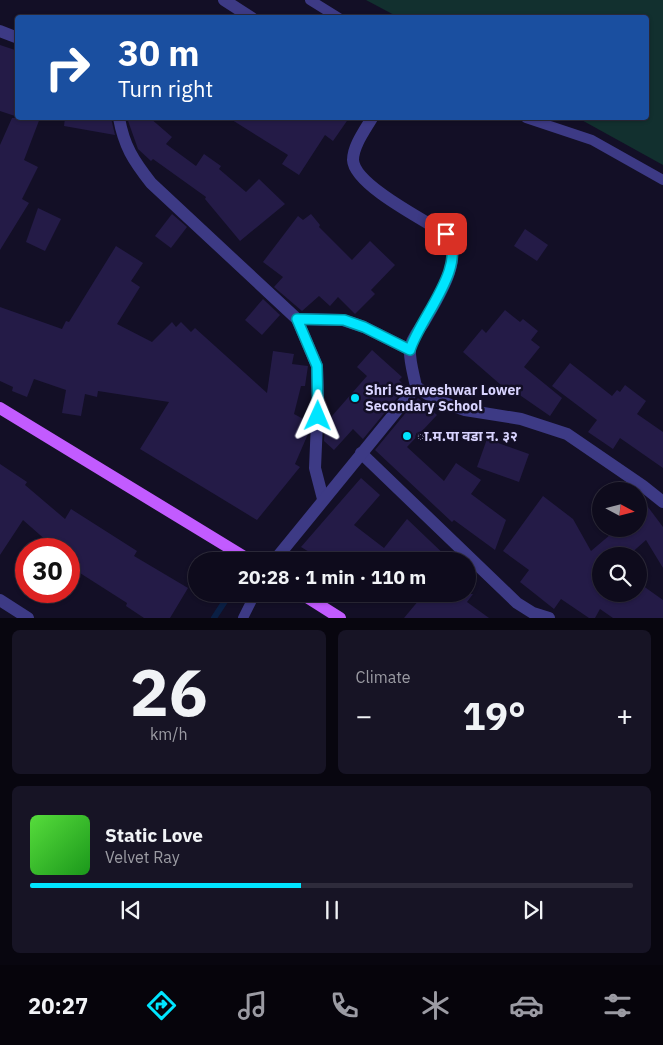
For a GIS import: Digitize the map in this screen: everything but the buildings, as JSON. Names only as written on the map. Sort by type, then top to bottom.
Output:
[{"type":"main road","points":[[0,408],[236,552]]},
{"type":"main road","points":[[315,602],[340,618]]},
{"type":"street","points":[[224,0],[247,15]]},
{"type":"street","points":[[0,32],[15,37]]},
{"type":"street","points":[[119,120],[123,141],[134,162],[151,182],[297,319],[317,366],[318,399],[315,468],[323,499]]},
{"type":"street","points":[[281,552],[416,387],[410,350],[413,339],[443,284],[452,262],[452,242],[446,234],[369,185],[357,172],[353,160],[357,144],[371,120]]},
{"type":"street","points":[[297,319],[344,320],[364,327],[410,350]]},
{"type":"street","points":[[416,387],[439,401],[465,410],[521,419],[567,434],[663,502]]},
{"type":"street","points":[[361,454],[517,603],[533,613],[549,618]]},
{"type":"street","points":[[0,600],[28,618]]},
{"type":"lane","points":[[310,0],[334,15]]},
{"type":"lane","points":[[532,120],[592,140],[663,180]]},
{"type":"lane","points":[[243,618],[251,602]]},
{"type":"green space","points":[[366,0],[663,0],[663,165],[582,120],[649,120],[649,15],[394,15]]},
{"type":"waterway","points":[[214,618],[224,602]]},
{"type":"place","name":"Shri Sarweshwar Lower Secondary School","points":[[355,398]]},
{"type":"place","name":"ा.म.पा वडा न. ३२","points":[[407,436]]},
{"type":"route","points":[[318,416],[317,366],[297,319],[344,320],[364,327],[410,350],[413,339],[424,322],[452,262],[454,252],[452,242],[446,234]]}]
